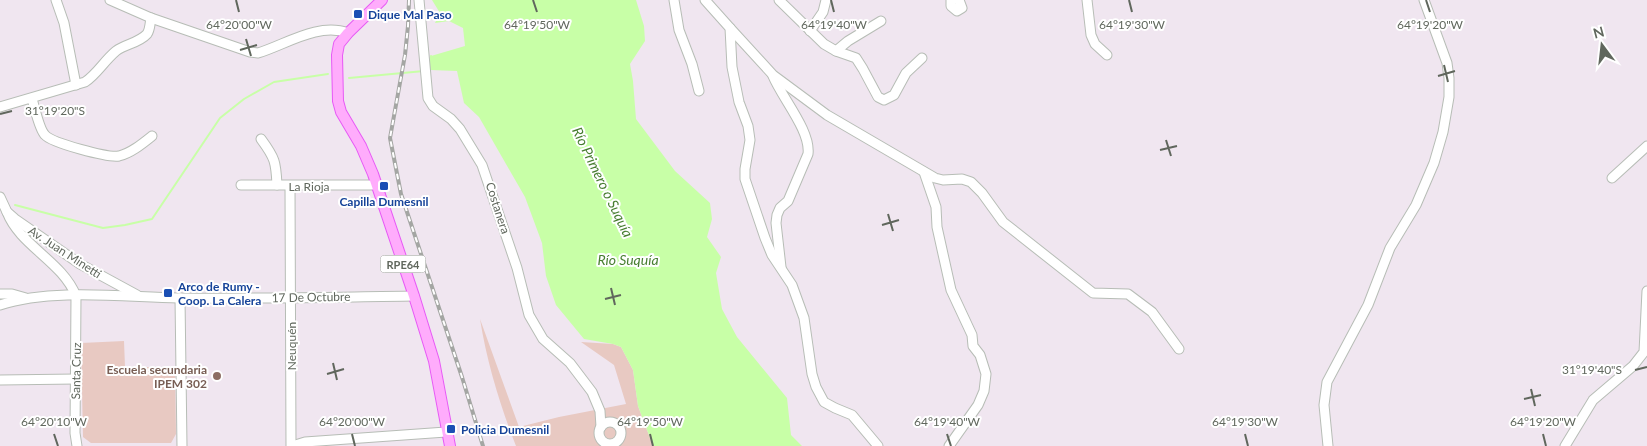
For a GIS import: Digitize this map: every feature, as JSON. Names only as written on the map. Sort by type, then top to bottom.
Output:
[{"type":"main road","name":"RPE64","points":[[382,0],[339,44],[337,88],[341,112],[361,146],[377,185],[414,296],[434,362],[450,446]]},
{"type":"street","points":[[56,0],[64,23],[76,85]]},
{"type":"street","points":[[110,0],[151,18],[250,52],[258,53],[298,37],[329,30],[348,33]]},
{"type":"street","name":"Costanera","points":[[420,0],[426,90],[429,102],[455,124],[482,165],[517,268],[527,308],[538,332],[547,344],[570,363],[592,392],[600,411],[601,427],[599,435],[603,441],[609,445],[618,442],[621,433],[619,427],[600,411]]},
{"type":"street","points":[[674,0],[679,30],[692,64],[698,91]]},
{"type":"street","points":[[705,0],[773,75],[827,116],[935,178],[943,180],[962,179],[971,182],[982,193],[1003,222],[1093,293],[1128,294],[1152,312],[1179,349]]},
{"type":"street","points":[[779,0],[824,44],[836,51],[856,58],[864,69],[878,97],[884,100],[894,95],[906,73],[922,58]]},
{"type":"street","points":[[810,31],[823,12],[826,0]]},
{"type":"street","points":[[951,0],[951,6],[956,11],[962,8],[959,0]]},
{"type":"street","points":[[1087,0],[1091,34],[1095,44],[1107,55]]},
{"type":"street","points":[[1328,446],[1324,405],[1328,382],[1368,305],[1390,248],[1416,205],[1442,140],[1448,97],[1448,70],[1424,0]]},
{"type":"street","points":[[0,107],[85,82],[116,51],[131,45],[144,36],[148,32],[151,18]]},
{"type":"street","points":[[836,51],[881,21]]},
{"type":"street","points":[[730,28],[732,67],[739,102],[748,126],[750,140],[745,179],[772,255],[792,285],[804,318],[812,374],[821,396],[829,406],[852,415],[878,446]]},
{"type":"street","points":[[773,75],[806,136],[809,146],[808,154],[788,201],[780,208],[777,215],[776,223],[781,267]]},
{"type":"street","points":[[32,99],[42,133],[52,140],[113,157],[127,154],[152,136]]},
{"type":"street","points":[[261,139],[274,157],[277,167],[277,185]]},
{"type":"street","points":[[1612,178],[1647,146]]},
{"type":"street","points":[[924,172],[936,207],[937,227],[951,290],[972,335],[973,346],[980,355],[986,374],[984,391],[978,406],[949,446]]},
{"type":"street","name":"La Rioja","points":[[242,185],[377,185]]},
{"type":"street","name":"Neuquén","points":[[290,186],[289,242],[292,298],[291,446]]},
{"type":"street","points":[[0,196],[10,221],[70,284],[76,296]]},
{"type":"street","name":"Av. Juan Minetti","points":[[7,212],[74,261],[140,296]]},
{"type":"street","points":[[1565,446],[1593,400],[1633,366],[1644,352],[1647,291]]},
{"type":"street","points":[[0,294],[12,294],[26,298]]},
{"type":"street","name":"17 De Octubre","points":[[0,305],[26,298],[76,296],[292,298],[414,296]]},
{"type":"street","name":"Santa Cruz","points":[[76,296],[75,433],[77,446]]},
{"type":"street","points":[[180,298],[182,446]]},
{"type":"street","points":[[0,380],[76,379]]},
{"type":"street","points":[[601,427],[611,422]]},
{"type":"street","points":[[291,446],[305,442],[446,432]]},
{"type":"shaded area","points":[[480,319],[519,427],[626,404],[614,365],[581,342],[613,344],[621,347],[633,370],[638,406],[653,446],[516,446],[495,384],[486,352]]},
{"type":"shaded area","points":[[124,341],[125,367],[175,367],[176,434],[171,443],[91,443],[83,437],[81,343]]},
{"type":"water","name":"Río Suquía","points":[[432,0],[636,0],[644,26],[645,41],[630,64],[636,119],[675,171],[710,203],[712,219],[707,237],[721,257],[716,273],[722,309],[737,337],[787,398],[791,435],[802,446],[653,446],[638,406],[633,370],[621,347],[584,339],[556,305],[546,276],[542,243],[525,197],[479,117],[464,103],[457,71],[430,70],[431,56],[465,46],[463,28],[449,21],[435,23],[440,13]]},
{"type":"waterway","points":[[430,67],[431,56]]},
{"type":"waterway","points":[[349,78],[424,71]]},
{"type":"waterway","points":[[15,205],[103,228],[152,219],[220,118],[244,99],[274,82],[328,74]]},
{"type":"railway","points":[[409,0],[405,55],[390,138],[401,194],[483,446]]},
{"type":"place","name":"Dique Mal Paso","points":[[358,14]]},
{"type":"place","name":"Capilla Dumesnil","points":[[384,186]]},
{"type":"place","name":"Arco de Rumy - Coop. La Calera","points":[[168,293]]},
{"type":"place","name":"Escuela secundaria IPEM 302","points":[[217,376]]},
{"type":"place","name":"Policia Dumesnil","points":[[451,429]]},
{"type":"water label","name":"Río Primero o Suquía","points":[[603,182]]}]
